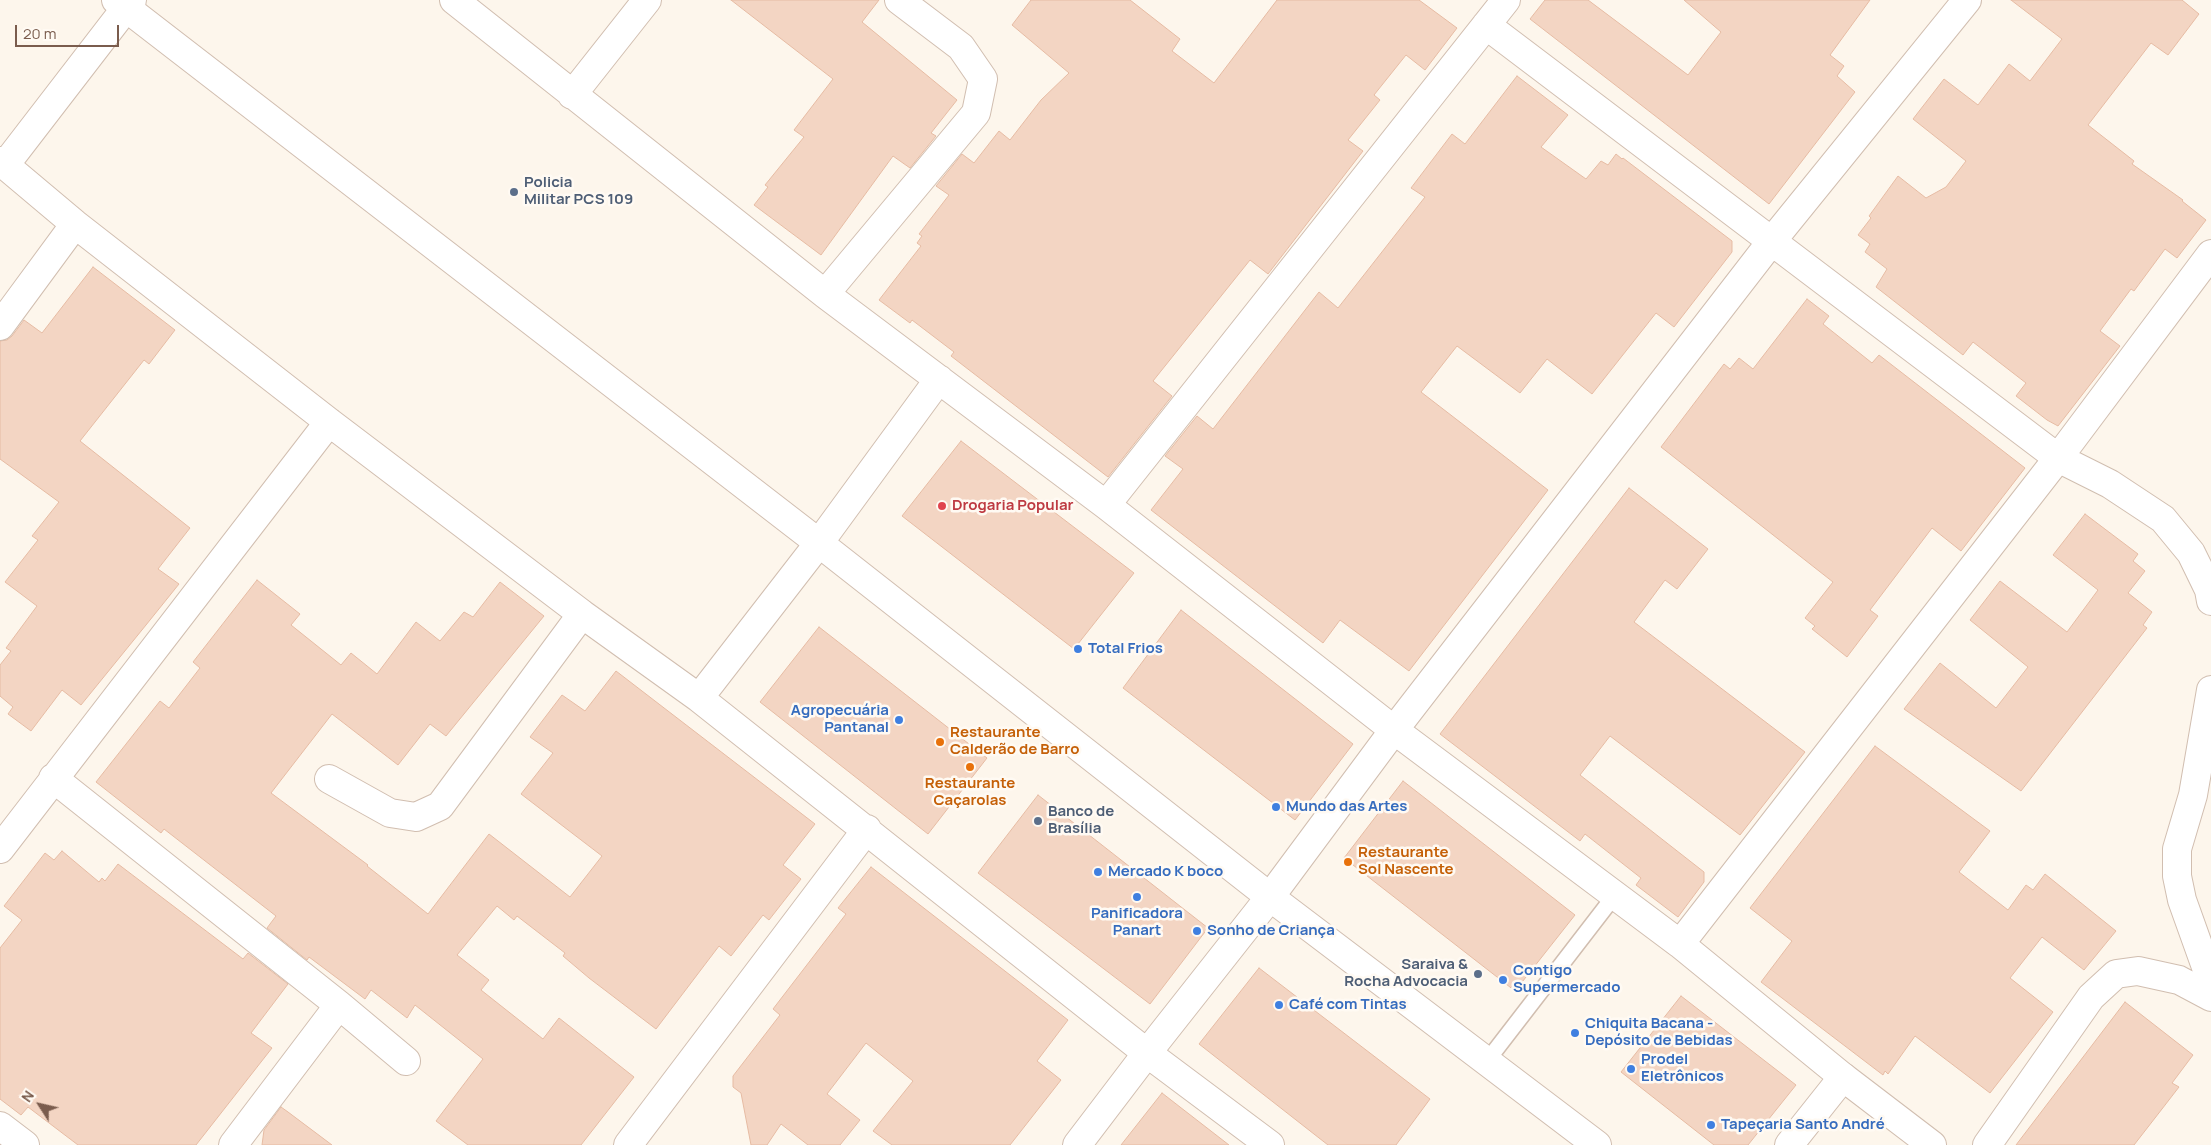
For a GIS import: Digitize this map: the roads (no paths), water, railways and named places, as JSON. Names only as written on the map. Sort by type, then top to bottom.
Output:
[{"type":"street","points":[[454,0],[825,294],[1106,505],[1394,730],[1680,944],[1843,1077],[1932,1145]]},
{"type":"street","points":[[572,95],[647,0]]},
{"type":"street","points":[[825,294],[976,113],[983,79],[961,47],[899,0]]},
{"type":"street","points":[[1106,505],[1506,0]]},
{"type":"street","points":[[1077,1145],[1270,897],[1394,730],[1771,242],[1967,0]]},
{"type":"street","points":[[1270,1145],[1147,1053],[867,829],[699,698],[582,614],[329,422],[74,224],[2,163],[125,3],[819,542],[1270,897],[1597,1145]]},
{"type":"street","points":[[1486,25],[2058,458],[2110,484],[2163,519],[2191,554],[2209,590],[2211,601]]},
{"type":"street","points":[[0,326],[74,224]]},
{"type":"street","points":[[1680,944],[2058,458],[2211,254]]},
{"type":"street","points":[[699,698],[819,542],[939,379]]},
{"type":"street","points":[[0,850],[53,778],[329,422]]},
{"type":"street","points":[[329,779],[390,813],[416,817],[440,806],[582,614]]},
{"type":"street","points":[[2211,690],[2193,795],[2177,849],[2177,876],[2185,908],[2211,981]]},
{"type":"street","points":[[53,778],[339,1005],[406,1061]]},
{"type":"street","points":[[628,1145],[867,829]]},
{"type":"street","points":[[1987,1145],[2091,997],[2116,974],[2138,972],[2179,980],[2211,997]]},
{"type":"street","points":[[233,1145],[339,1005]]},
{"type":"street","points":[[1789,1145],[1843,1077]]},
{"type":"street","points":[[0,1126],[24,1145]]},
{"type":"lane","points":[[1487,1061],[1615,895]]},
{"type":"place","name":"Policia Militar PCS 109","points":[[514,192]]},
{"type":"place","name":"Drogaria Popular","points":[[942,506]]},
{"type":"place","name":"Total Frios","points":[[1078,649]]},
{"type":"place","name":"Agropecuária Pantanal","points":[[899,720]]},
{"type":"place","name":"Restaurante Calderão de Barro","points":[[940,742]]},
{"type":"place","name":"Restaurante Caçarolas","points":[[970,767]]},
{"type":"place","name":"Mundo das Artes","points":[[1276,807]]},
{"type":"place","name":"Banco de Brasília","points":[[1038,821]]},
{"type":"place","name":"Restaurante Sol Nascente","points":[[1348,862]]},
{"type":"place","name":"Mercado K boco","points":[[1098,872]]},
{"type":"place","name":"Panificadora Panart","points":[[1137,897]]},
{"type":"place","name":"Sonho de Criança","points":[[1197,931]]},
{"type":"place","name":"Saraiva & Rocha Advocacia","points":[[1478,974]]},
{"type":"place","name":"Contigo Supermercado","points":[[1503,980]]},
{"type":"place","name":"Café com Tintas","points":[[1279,1005]]},
{"type":"place","name":"Chiquita Bacana - Depósito de Bebidas","points":[[1575,1033]]},
{"type":"place","name":"Prodel Eletrônicos","points":[[1631,1069]]},
{"type":"place","name":"Tapeçaria Santo André","points":[[1711,1125]]}]
